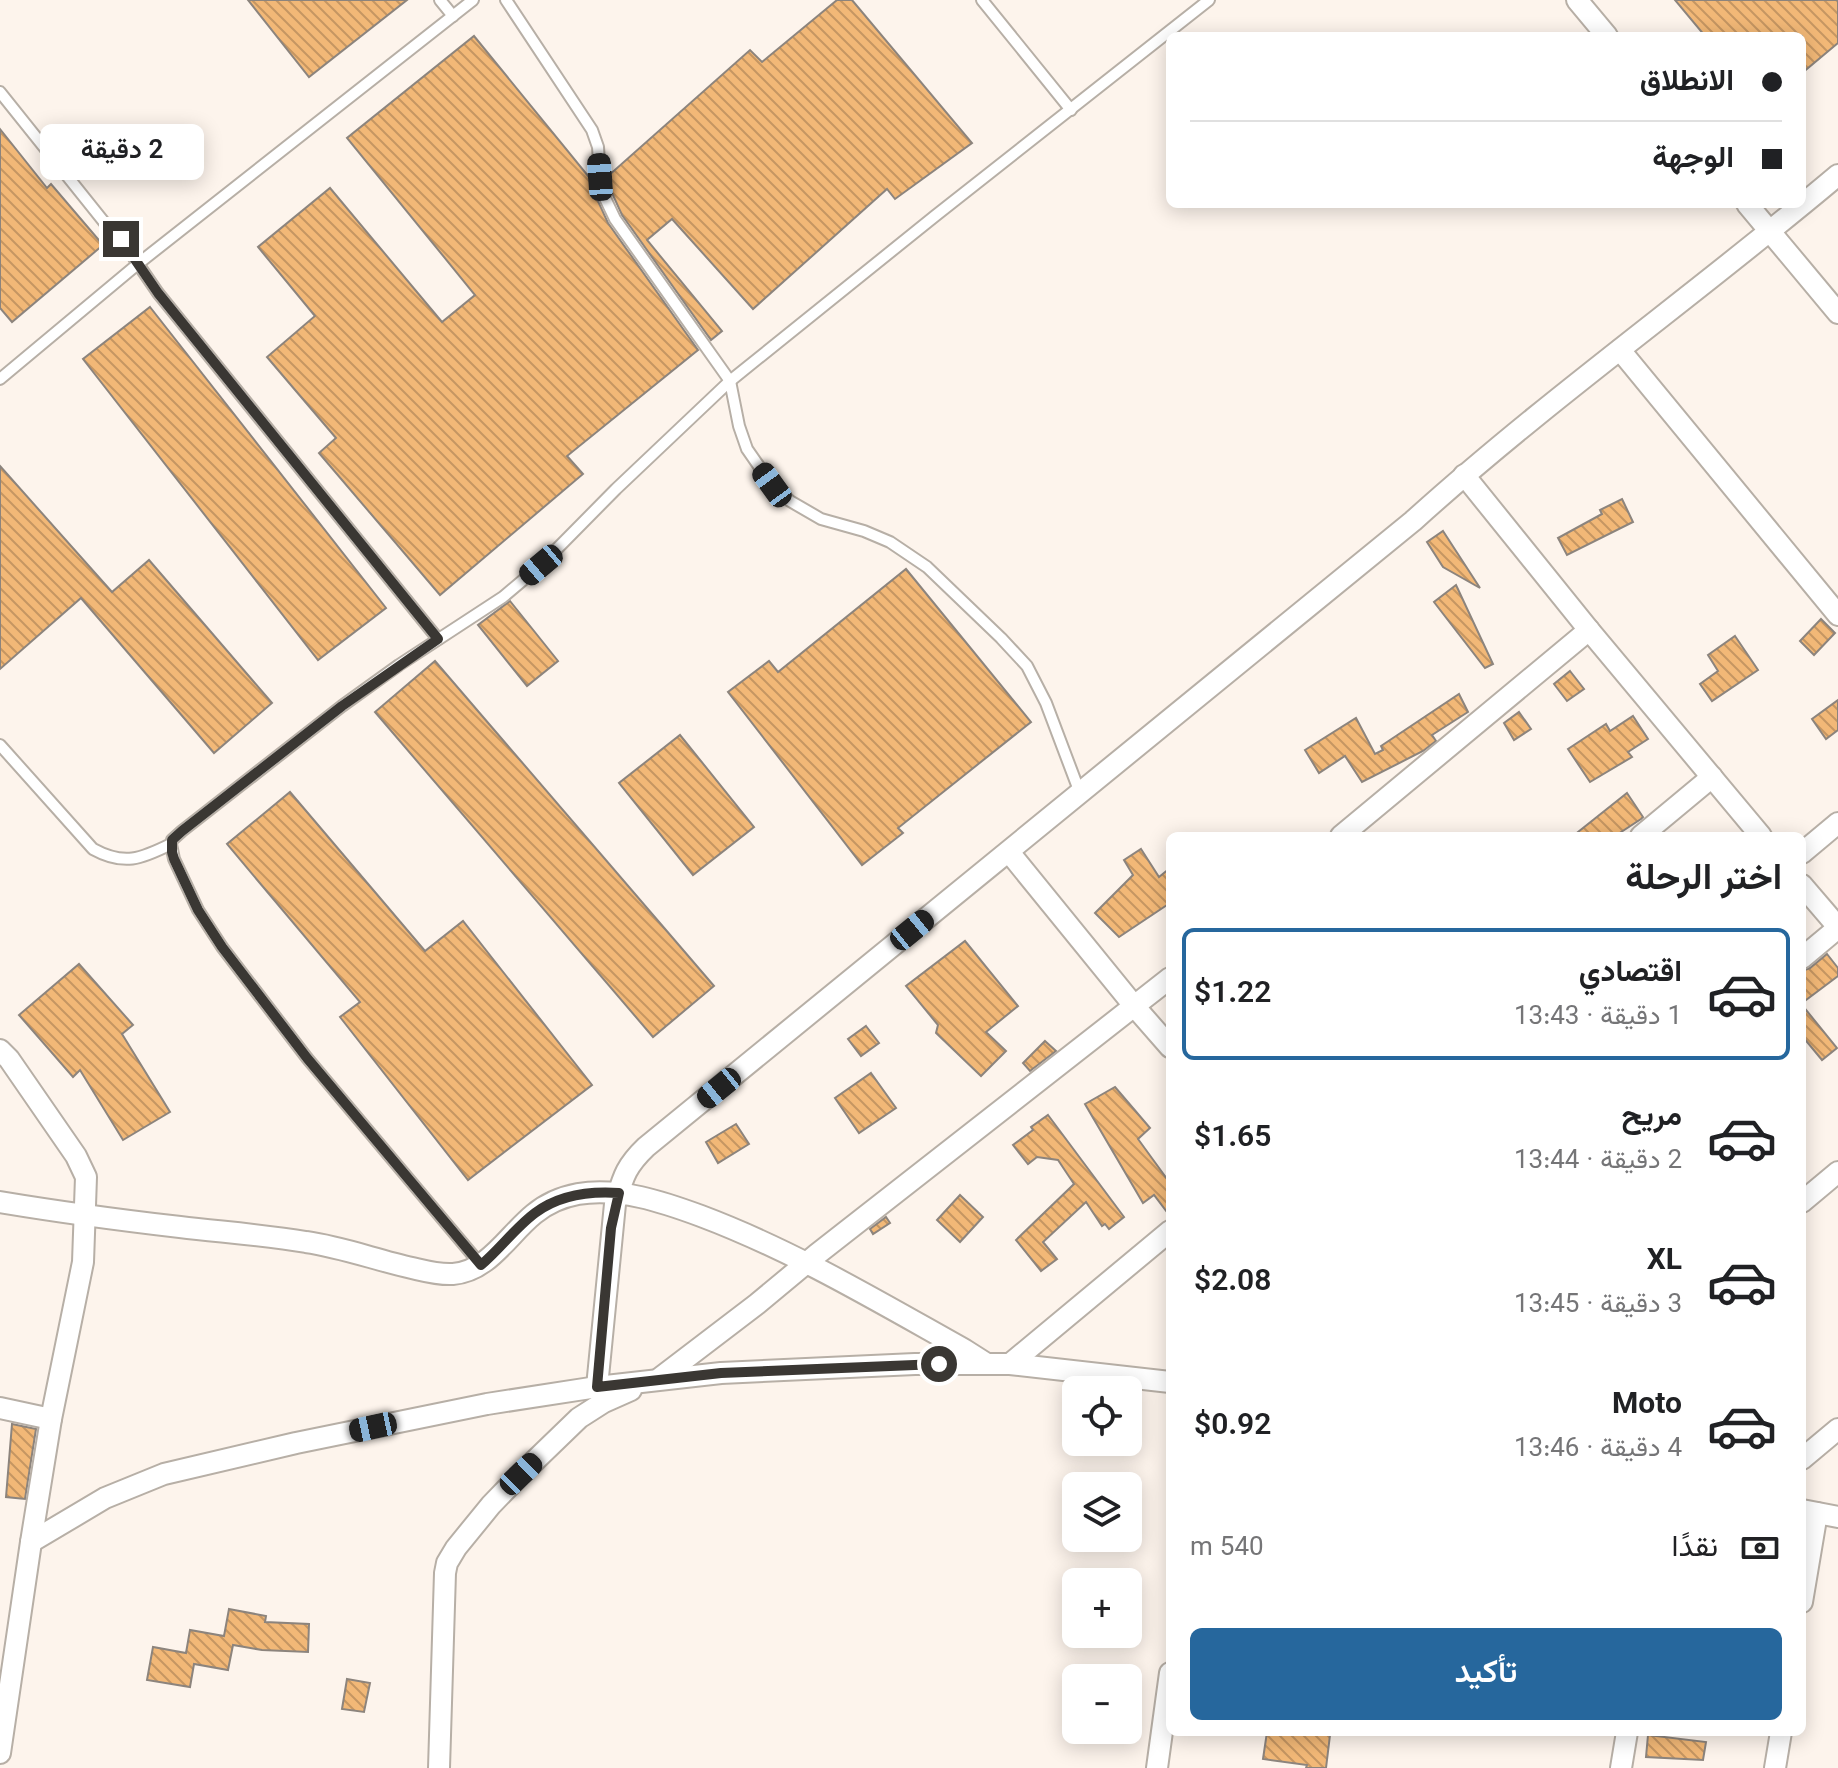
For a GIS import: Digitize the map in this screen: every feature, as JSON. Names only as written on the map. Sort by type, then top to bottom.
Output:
[{"type":"street","points":[[1577,0],[1604,32]]},
{"type":"street","points":[[1806,202],[1838,175]]},
{"type":"street","points":[[1750,208],[1838,313]]},
{"type":"street","points":[[597,1387],[611,1228],[627,1168],[646,1147],[1413,521],[1464,475],[1799,208]]},
{"type":"street","points":[[1620,350],[1838,615]]},
{"type":"street","points":[[1464,475],[1758,832]]},
{"type":"street","points":[[1346,832],[1589,630]]},
{"type":"street","points":[[1646,832],[1712,777]]},
{"type":"street","points":[[1806,850],[1838,823]]},
{"type":"street","points":[[1009,852],[1166,1042]]},
{"type":"street","points":[[1806,890],[1838,928],[1806,955]]},
{"type":"street","points":[[439,1768],[445,1573],[452,1554],[491,1505],[579,1418],[620,1394],[660,1379],[1166,981]]},
{"type":"street","points":[[0,1050],[84,1169],[86,1177],[83,1262],[51,1419],[0,1753]]},
{"type":"street","points":[[1806,1199],[1838,1172]]},
{"type":"street","points":[[0,1202],[84,1216],[306,1242],[434,1273],[451,1274],[481,1265],[536,1212],[557,1200],[577,1194],[619,1193],[680,1208],[731,1227],[807,1262],[987,1364]]},
{"type":"street","points":[[1010,1364],[1166,1234]]},
{"type":"street","points":[[31,1542],[105,1498],[164,1474],[487,1404],[597,1387],[721,1373],[900,1364],[1010,1364],[1166,1382]]},
{"type":"street","points":[[0,1408],[51,1419]]},
{"type":"street","points":[[1806,1456],[1838,1429]]},
{"type":"street","points":[[1806,1551],[1809,1512],[1838,1517]]},
{"type":"street","points":[[1157,1768],[1166,1702]]},
{"type":"street","points":[[1621,1768],[1626,1736]]},
{"type":"street","points":[[1775,1768],[1780,1736]]},
{"type":"lane","points":[[440,0],[453,16]]},
{"type":"lane","points":[[0,379],[139,263],[473,0]]},
{"type":"lane","points":[[506,0],[592,130],[598,147],[604,196],[615,219],[730,381],[747,449],[772,485],[790,501],[821,519],[890,542],[927,567],[992,629],[1027,666],[1046,703],[1080,793]]},
{"type":"lane","points":[[982,0],[1071,110]]},
{"type":"lane","points":[[1169,32],[1209,0]]},
{"type":"lane","points":[[0,745],[93,849],[104,856],[127,860],[149,855],[171,844],[175,836],[331,714],[503,597],[541,565],[730,381],[1166,34]]},
{"type":"lane","points":[[0,92],[438,639]]},
{"type":"lane","points":[[171,844],[174,859],[198,910],[222,947],[307,1058],[481,1265]]},
{"type":"building","points":[[248,0],[407,0],[309,77]]},
{"type":"building","points":[[837,0],[852,0],[972,143],[895,199],[887,189],[753,309],[672,219],[647,240],[722,331],[711,340],[622,215],[608,176],[750,50],[762,62]]},
{"type":"building","points":[[1675,0],[1838,0],[1838,43],[1806,70],[1806,32],[1702,32]]},
{"type":"building","points":[[474,36],[593,182],[608,223],[698,350],[567,456],[583,474],[440,595],[319,453],[336,438],[267,357],[315,316],[258,247],[330,188],[442,322],[475,295],[347,138]]},
{"type":"building","points":[[0,129],[47,188],[51,184],[103,245],[12,322],[0,308]]},
{"type":"building","points":[[150,307],[386,608],[318,660],[83,359]]},
{"type":"building","points":[[0,466],[112,592],[149,560],[272,703],[214,753],[81,598],[0,669]]},
{"type":"building","points":[[1622,499],[1633,522],[1567,555],[1558,538],[1602,514],[1600,510]]},
{"type":"building","points":[[1443,531],[1480,588],[1443,567],[1427,542]]},
{"type":"building","points":[[906,569],[1031,722],[898,828],[903,833],[862,865],[728,692],[769,661],[778,672]]},
{"type":"building","points":[[1456,585],[1493,664],[1485,668],[1434,602]]},
{"type":"building","points":[[510,601],[558,661],[527,686],[478,625]]},
{"type":"building","points":[[1821,619],[1835,633],[1814,655],[1800,641]]},
{"type":"building","points":[[1735,636],[1758,670],[1712,701],[1700,684],[1718,671],[1708,655]]},
{"type":"building","points":[[435,661],[714,986],[653,1037],[375,712]]},
{"type":"building","points":[[1570,671],[1584,689],[1567,701],[1554,684]]},
{"type":"building","points":[[1459,694],[1468,712],[1432,735],[1436,741],[1423,751],[1362,782],[1345,756],[1319,773],[1305,750],[1356,718],[1375,754],[1383,750],[1381,746]]},
{"type":"building","points":[[1838,700],[1838,730],[1826,739],[1812,719]]},
{"type":"building","points":[[1519,712],[1531,729],[1514,740],[1504,723]]},
{"type":"building","points":[[1633,716],[1648,739],[1628,752],[1632,757],[1590,782],[1568,749],[1606,724],[1610,731]]},
{"type":"building","points":[[680,735],[754,827],[693,875],[619,783]]},
{"type":"building","points":[[290,792],[425,951],[463,921],[592,1085],[468,1180],[340,1017],[360,1002],[227,844]]},
{"type":"building","points":[[1627,793],[1643,817],[1621,832],[1578,832]]},
{"type":"building","points":[[1141,849],[1159,877],[1166,871],[1166,906],[1119,937],[1095,913],[1133,875],[1124,860]]},
{"type":"building","points":[[965,941],[1018,1006],[986,1032],[1006,1051],[981,1076],[936,1033],[938,1025],[906,986]]},
{"type":"building","points":[[1827,954],[1838,968],[1838,976],[1806,1000],[1806,970]]},
{"type":"building","points":[[79,964],[133,1025],[122,1034],[170,1112],[123,1140],[80,1070],[73,1077],[19,1015]]},
{"type":"building","points":[[1806,1010],[1837,1048],[1822,1060],[1806,1041]]},
{"type":"building","points":[[866,1026],[879,1043],[861,1056],[848,1039]]},
{"type":"building","points":[[1045,1041],[1056,1051],[1030,1071],[1023,1063]]},
{"type":"building","points":[[871,1073],[896,1108],[859,1133],[835,1098]]},
{"type":"building","points":[[1115,1087],[1150,1128],[1138,1139],[1166,1178],[1166,1211],[1154,1195],[1143,1203],[1085,1104]]},
{"type":"building","points":[[1048,1115],[1124,1217],[1109,1229],[1105,1224],[1102,1226],[1086,1202],[1043,1242],[1057,1259],[1041,1271],[1016,1240],[1074,1184],[1058,1160],[1037,1157],[1028,1164],[1013,1145]]},
{"type":"building","points":[[736,1124],[749,1144],[718,1163],[706,1142]]},
{"type":"building","points":[[960,1195],[983,1217],[960,1242],[937,1220]]},
{"type":"building","points":[[886,1217],[890,1223],[873,1234],[870,1229]]},
{"type":"building","points":[[12,1424],[36,1429],[25,1499],[6,1497]]},
{"type":"building","points":[[229,1609],[266,1616],[265,1622],[309,1624],[308,1652],[233,1645],[228,1670],[194,1664],[190,1687],[147,1680],[153,1647],[186,1653],[190,1630],[224,1636]]},
{"type":"building","points":[[347,1679],[370,1683],[364,1712],[342,1709]]},
{"type":"building","points":[[1266,1736],[1330,1736],[1326,1768],[1306,1768],[1307,1765],[1263,1759]]},
{"type":"building","points":[[1648,1736],[1706,1742],[1703,1760],[1646,1757]]},
{"type":"route","points":[[121,239],[158,293],[438,639],[342,706],[172,840],[174,859],[198,910],[222,947],[307,1058],[481,1265],[536,1212],[557,1200],[577,1194],[619,1193],[611,1228],[597,1387],[721,1373],[939,1364]]}]
